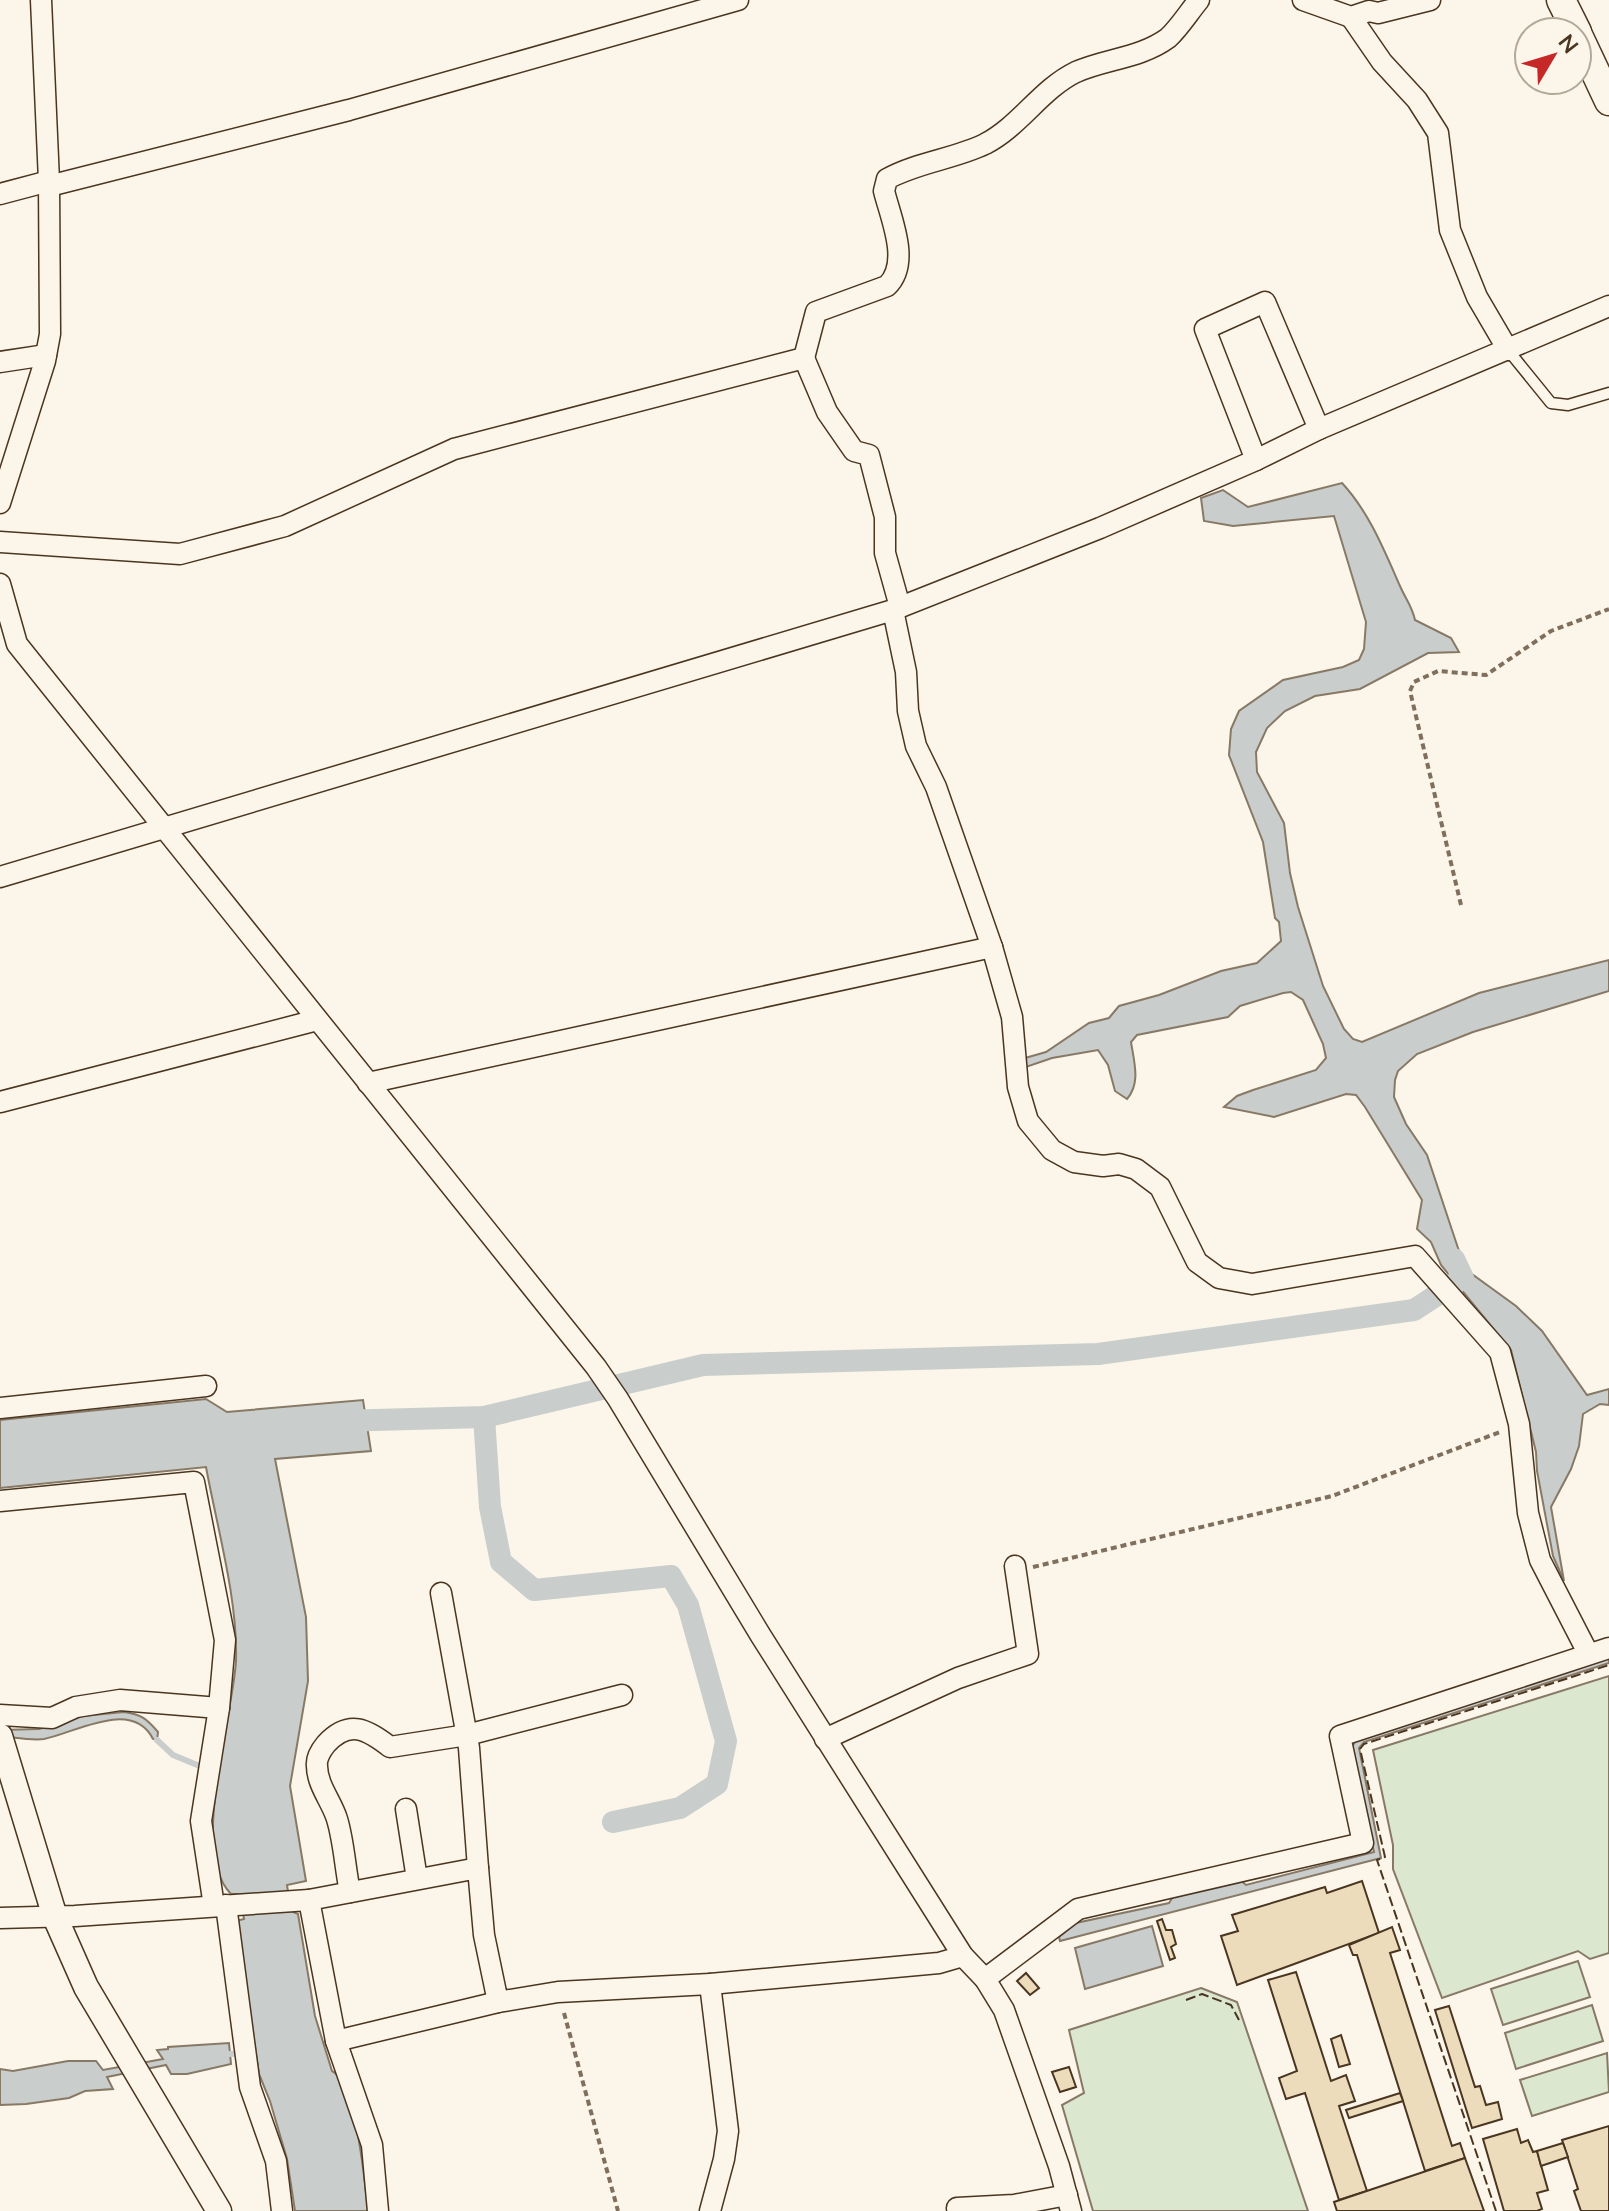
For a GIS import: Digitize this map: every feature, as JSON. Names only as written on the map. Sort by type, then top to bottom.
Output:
[{"type":"main road","points":[[1593,66],[1609,101]]},
{"type":"street","points":[[0,503],[46,355],[50,302],[49,184],[41,0]]},
{"type":"street","points":[[0,194],[349,110],[738,0]]},
{"type":"street","points":[[1199,0],[1168,37],[1141,52],[1075,73],[1046,93],[1012,126],[984,144],[904,170],[887,179],[884,191],[900,266],[887,286],[816,312],[804,358],[827,412],[854,451],[869,455],[885,517],[885,553],[897,608],[908,711],[916,746],[936,787],[992,947],[1012,1017],[1018,1087],[1028,1121],[1052,1150],[1074,1162],[1103,1166],[1119,1164],[1136,1169],[1160,1187],[1197,1262],[1219,1278],[1252,1284],[1415,1256],[1500,1352],[1519,1424],[1528,1513],[1540,1560],[1588,1653]]},
{"type":"street","points":[[1303,0],[1351,17],[1382,62],[1417,100],[1438,133],[1450,230],[1477,297],[1508,350]]},
{"type":"street","points":[[1351,17],[1430,0]]},
{"type":"street","points":[[1256,460],[1205,329],[1265,302],[1319,429]]},
{"type":"street","points":[[0,877],[897,608],[1100,528],[1319,429],[1609,306]]},
{"type":"street","points":[[0,362],[46,355]]},
{"type":"street","points":[[0,542],[180,554],[285,526],[454,449],[804,358]]},
{"type":"street","points":[[0,584],[17,644],[596,1367],[825,1739],[963,1956],[985,1979],[1004,2010],[1069,2203],[957,2208]]},
{"type":"street","points":[[368,1083],[992,947]]},
{"type":"street","points":[[0,1102],[317,1020]]},
{"type":"street","points":[[0,1408],[206,1386]]},
{"type":"street","points":[[0,1501],[194,1482],[225,1640],[219,1708],[201,1821],[226,1905],[250,2087],[276,2161],[282,2211]]},
{"type":"street","points":[[825,1739],[958,1678],[1028,1654],[1015,1568]]},
{"type":"street","points":[[441,1593],[467,1735],[484,1935],[498,2002]]},
{"type":"street","points":[[985,1979],[1078,1909],[1363,1843],[1340,1736],[1609,1648]]},
{"type":"street","points":[[350,1892],[336,1817],[317,1766],[321,1750],[334,1736],[347,1728],[370,1732],[390,1747],[467,1735],[622,1695]]},
{"type":"street","points":[[0,1715],[52,1718],[76,1707],[120,1700],[219,1708]]},
{"type":"street","points":[[0,1736],[55,1917],[86,1987],[219,2211]]},
{"type":"street","points":[[406,1809],[417,1879]]},
{"type":"street","points":[[0,1918],[301,1900],[478,1868]]},
{"type":"street","points":[[301,1900],[336,2041],[372,2145],[378,2211]]},
{"type":"street","points":[[336,2041],[498,2002],[558,1992],[710,1984],[939,1963],[963,1956]]},
{"type":"street","points":[[710,1984],[728,2131],[710,2211]]},
{"type":"lane","points":[[1508,350],[1551,403],[1568,405],[1609,393]]},
{"type":"path","points":[[1461,905],[1410,691],[1414,682],[1438,671],[1486,675],[1551,631],[1609,609]]},
{"type":"path","points":[[1015,1568],[1332,1496],[1519,1424]]},
{"type":"path","points":[[558,1992],[618,2211]]},
{"type":"green space","points":[[1609,1676],[1609,1953],[1590,1959],[1578,1951],[1442,1998],[1393,1869],[1393,1845],[1373,1750]]},
{"type":"green space","points":[[1578,1961],[1590,1997],[1503,2025],[1491,1989]]},
{"type":"green space","points":[[1201,1988],[1237,2002],[1308,2211],[1093,2211],[1062,2105],[1084,2093],[1069,2030]]},
{"type":"green space","points":[[1592,2005],[1603,2041],[1516,2069],[1505,2033]]},
{"type":"green space","points":[[1607,2053],[1609,2092],[1532,2116],[1520,2080]]},
{"type":"shaded area","points":[[1342,483],[1375,532],[1415,620],[1451,638],[1459,652],[1428,653],[1360,689],[1315,696],[1285,711],[1267,728],[1256,752],[1257,772],[1284,823],[1298,907],[1323,986],[1344,1029],[1353,1039],[1362,1042],[1479,993],[1609,960],[1609,991],[1473,1032],[1417,1054],[1398,1071],[1395,1080],[1394,1097],[1406,1124],[1427,1155],[1465,1269],[1516,1306],[1542,1331],[1587,1395],[1609,1389],[1609,1405],[1600,1404],[1583,1414],[1579,1446],[1551,1507],[1564,1581],[1553,1556],[1536,1452],[1511,1350],[1441,1265],[1431,1242],[1417,1229],[1422,1200],[1365,1107],[1356,1095],[1346,1094],[1274,1117],[1224,1107],[1237,1096],[1316,1070],[1326,1058],[1303,1000],[1291,992],[1283,993],[1240,1006],[1228,1017],[1137,1035],[1131,1042],[1135,1065],[1134,1086],[1127,1099],[1115,1091],[1108,1065],[1098,1050],[1052,1058],[1026,1067],[1025,1058],[1046,1052],[1089,1023],[1109,1018],[1119,1006],[1159,995],[1221,971],[1257,963],[1281,941],[1263,842],[1229,755],[1231,729],[1239,711],[1283,680],[1343,667],[1359,660],[1364,649],[1366,622],[1334,516],[1233,526],[1204,521],[1201,498],[1223,490],[1248,507]]},
{"type":"shaded area","points":[[206,1399],[227,1412],[363,1400],[371,1451],[275,1459],[306,1617],[308,1681],[290,1786],[306,1881],[287,1885],[291,1911],[298,1914],[315,2016],[332,2071],[340,2079],[353,2113],[368,2211],[295,2211],[287,2159],[259,2074],[236,1921],[244,1919],[240,1894],[231,1894],[219,1874],[214,1848],[213,1817],[233,1685],[236,1638],[230,1589],[206,1467],[0,1488],[0,1420]]},
{"type":"shaded area","points":[[1609,1657],[1609,1663],[1364,1742],[1359,1748],[1381,1858],[1060,1941],[1059,1937],[1076,1923],[1169,1903],[1174,1895],[1238,1878],[1246,1885],[1374,1852],[1352,1747],[1357,1738]]},
{"type":"shaded area","points":[[124,1712],[147,1720],[158,1732],[157,1740],[144,1727],[117,1719],[44,1739],[0,1736],[0,1730],[39,1729],[83,1716]]},
{"type":"shaded area","points":[[1152,1926],[1163,1966],[1085,1989],[1075,1948]]},
{"type":"shaded area","points":[[229,2043],[231,2064],[187,2074],[171,2074],[166,2065],[107,2077],[113,2089],[85,2091],[69,2098],[0,2105],[0,2069],[13,2071],[68,2061],[96,2061],[103,2070],[163,2059],[157,2050],[168,2047]]},
{"type":"building","points":[[1362,1881],[1379,1933],[1237,1985],[1221,1936],[1238,1931],[1232,1915],[1325,1887],[1327,1893]]},
{"type":"building","points":[[1162,1919],[1166,1930],[1172,1930],[1176,1944],[1171,1947],[1175,1958],[1170,1960],[1157,1921]]},
{"type":"building","points":[[1392,1927],[1400,1950],[1390,1953],[1452,2146],[1460,2143],[1465,2158],[1425,2171],[1357,1955],[1353,1955],[1349,1945]]},
{"type":"building","points":[[1296,1972],[1331,2081],[1346,2075],[1355,2101],[1339,2106],[1367,2191],[1339,2200],[1305,2093],[1286,2099],[1279,2078],[1297,2071],[1268,1980]]},
{"type":"building","points":[[1026,1973],[1039,1988],[1030,1995],[1017,1981]]},
{"type":"building","points":[[1449,2006],[1475,2087],[1480,2086],[1486,2105],[1498,2102],[1502,2119],[1472,2128],[1435,2010]]},
{"type":"building","points":[[1341,2035],[1350,2064],[1339,2067],[1331,2039]]},
{"type":"building","points":[[1069,2067],[1076,2087],[1060,2092],[1052,2072]]},
{"type":"building","points":[[1400,2093],[1403,2101],[1349,2118],[1346,2110]]},
{"type":"building","points":[[1609,2126],[1609,2211],[1581,2211],[1574,2191],[1578,2189],[1562,2140]]},
{"type":"building","points":[[1517,2129],[1521,2143],[1528,2140],[1533,2152],[1537,2151],[1548,2190],[1537,2193],[1542,2209],[1537,2211],[1504,2211],[1483,2139]]},
{"type":"building","points":[[1563,2143],[1568,2157],[1541,2166],[1537,2151]]},
{"type":"building","points":[[1465,2158],[1484,2211],[1337,2211],[1334,2202]]},
{"type":"waterway","points":[[338,1421],[484,1417],[703,1365],[1098,1354],[1414,1310],[1463,1278],[1454,1259]]},
{"type":"waterway","points":[[484,1417],[490,1507],[501,1562],[534,1590],[671,1576],[688,1605],[726,1741],[717,1784],[680,1808],[613,1822]]},
{"type":"waterway","points":[[157,1740],[173,1755],[219,1774]]},
{"type":"waterway","points":[[230,2054],[256,2053]]},
{"type":"fence","points":[[1496,2211],[1377,1860],[1385,1857],[1360,1749],[1364,1744],[1609,1665]]},
{"type":"fence","points":[[1186,2000],[1202,1994],[1231,2005],[1239,2020]]}]
